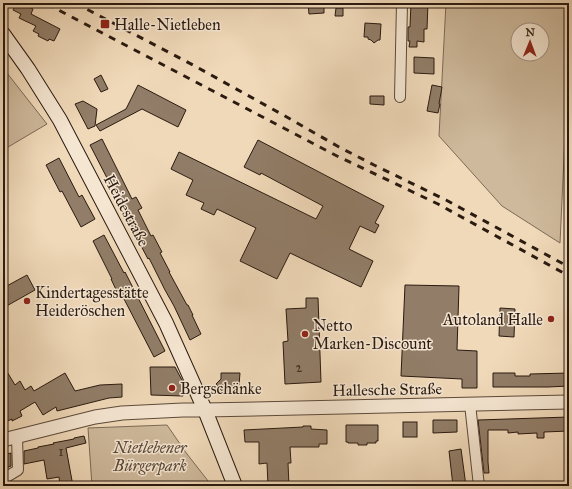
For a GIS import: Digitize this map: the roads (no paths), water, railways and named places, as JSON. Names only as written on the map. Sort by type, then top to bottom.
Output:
[{"type":"main road","name":"Heidestraße","points":[[3,34],[28,69],[60,120],[172,334],[205,410],[235,486]]},
{"type":"street","points":[[400,97],[402,3]]},
{"type":"street","name":"Hallesche Straße","points":[[3,440],[122,413],[184,410],[569,402]]},
{"type":"street","points":[[470,404],[479,486]]},
{"type":"street","points":[[3,480],[18,470],[17,437]]},
{"type":"railway","points":[[75,3],[193,65],[339,147],[446,200],[569,267]]},
{"type":"railway","points":[[47,4],[337,156],[438,204],[569,276]]},
{"type":"place","name":"Halle-Nietleben","points":[[105,24]]},
{"type":"place","name":"Kindertagesstätte Heideröschen","points":[[27,301]]},
{"type":"place","name":"Autoland Halle","points":[[551,319]]},
{"type":"place","name":"Netto Marken-Discount","points":[[305,334]]},
{"type":"place","name":"Bergschänke","points":[[172,388]]},
{"type":"park label","name":"Nietlebener Bürgerpark","points":[[150,456]]}]
